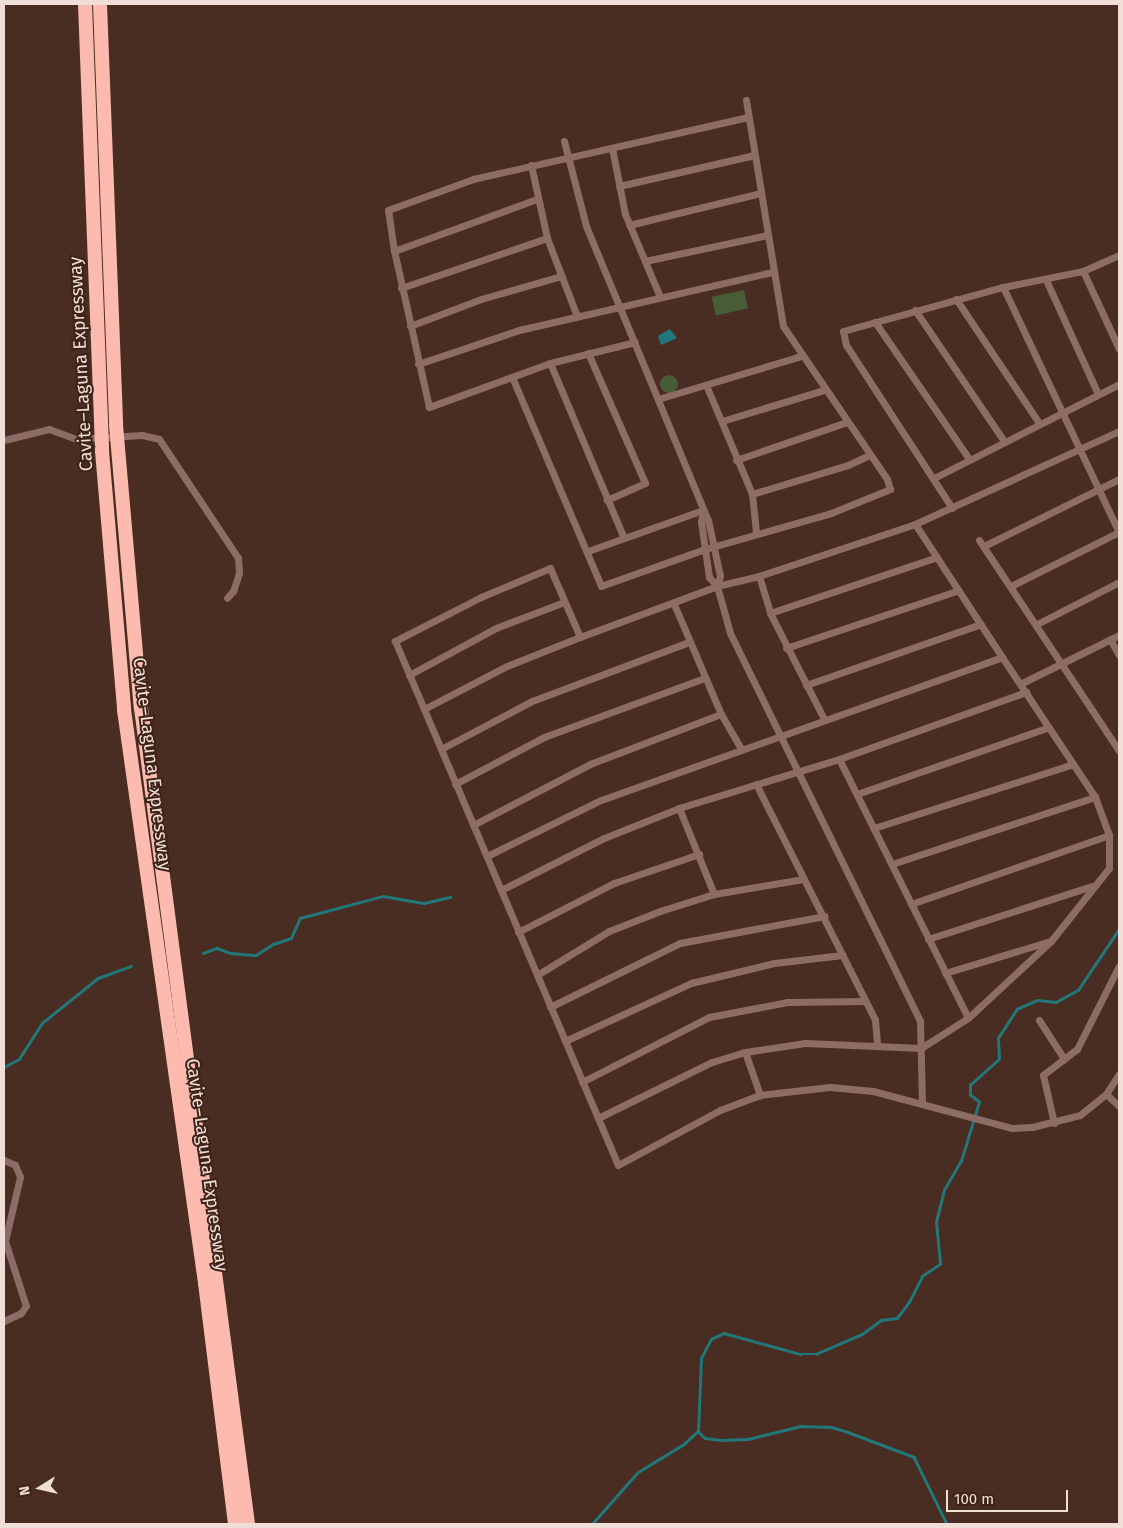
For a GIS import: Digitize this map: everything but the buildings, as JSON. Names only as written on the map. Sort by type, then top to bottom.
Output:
[{"type":"highway","name":"Cavite–Laguna Expressway","points":[[85,4],[102,452],[124,710],[211,1282]]},
{"type":"highway","name":"Cavite–Laguna Expressway","points":[[100,4],[116,426],[141,708],[214,1306],[235,1524]]},
{"type":"highway","name":"Cavite–Laguna Expressway","points":[[214,1306],[248,1524]]},
{"type":"street","points":[[512,376],[588,551],[601,586],[607,586],[709,548],[756,533],[831,513],[885,493],[890,489],[887,479],[800,356],[783,326],[772,272],[746,100]]},
{"type":"street","points":[[635,342],[550,363],[428,407],[401,288],[388,210],[473,179],[748,118]]},
{"type":"street","points":[[564,141],[570,157],[586,226],[703,510],[709,548],[720,576],[717,586],[730,633],[782,733],[920,1021],[922,1104]]},
{"type":"street","points":[[612,148],[629,225],[660,297]]},
{"type":"street","points":[[619,186],[754,155]]},
{"type":"street","points":[[531,165],[547,238],[577,316]]},
{"type":"street","points":[[629,225],[760,193]]},
{"type":"street","points":[[394,251],[537,199]]},
{"type":"street","points":[[645,261],[767,235]]},
{"type":"street","points":[[401,288],[547,238]]},
{"type":"street","points":[[952,508],[842,336],[843,331],[1003,287],[1046,280],[1083,271],[1119,255]]},
{"type":"street","points":[[1083,271],[1119,349]]},
{"type":"street","points":[[418,364],[519,330],[772,272]]},
{"type":"street","points":[[410,326],[481,299],[562,276]]},
{"type":"street","points":[[1046,280],[1098,394]]},
{"type":"street","points":[[1003,287],[1064,411],[1119,532],[1011,586]]},
{"type":"street","points":[[956,299],[1039,423]]},
{"type":"street","points":[[915,310],[1004,441]]},
{"type":"street","points":[[875,322],[969,459]]},
{"type":"street","points":[[588,353],[644,483],[607,500]]},
{"type":"street","points":[[658,398],[800,356]]},
{"type":"street","points":[[550,363],[624,538]]},
{"type":"street","points":[[934,478],[1119,384]]},
{"type":"street","points":[[706,385],[736,460],[752,494],[756,533]]},
{"type":"street","points":[[722,421],[824,390]]},
{"type":"street","points":[[736,460],[847,422]]},
{"type":"street","points":[[4,440],[49,428],[79,439],[142,435],[159,439],[167,448],[238,558],[239,573],[233,591],[227,598]]},
{"type":"street","points":[[424,709],[507,666],[580,637],[674,604],[717,586],[759,576],[915,524],[1082,450],[1119,430]]},
{"type":"street","points":[[752,494],[848,465],[869,455]]},
{"type":"street","points":[[1119,479],[982,543],[1063,662],[1119,751]]},
{"type":"street","points":[[588,551],[703,510]]},
{"type":"street","points":[[598,1118],[712,1062],[745,1052],[805,1043],[921,1048],[968,1018],[1051,941],[1092,886],[1109,868],[1110,835],[1095,797],[915,524]]},
{"type":"street","points":[[770,613],[937,557]]},
{"type":"street","points":[[580,637],[550,568],[481,597],[395,641],[618,1165],[720,1110],[760,1095],[841,1087],[873,1091],[1012,1128],[1054,1123],[1080,1115],[1106,1094],[1119,1074]]},
{"type":"street","points":[[759,576],[770,613],[786,648],[824,719]]},
{"type":"street","points":[[1037,624],[1119,582]]},
{"type":"street","points":[[786,648],[959,590]]},
{"type":"street","points":[[409,675],[496,628],[564,602]]},
{"type":"street","points":[[674,604],[704,678],[721,714],[741,748]]},
{"type":"street","points":[[806,684],[981,624]]},
{"type":"street","points":[[1020,684],[1119,635]]},
{"type":"street","points":[[1110,639],[1119,655]]},
{"type":"street","points":[[441,749],[532,701],[689,642]]},
{"type":"street","points":[[487,856],[601,800],[782,733],[1002,657]]},
{"type":"street","points":[[455,784],[544,737],[704,678]]},
{"type":"street","points":[[501,890],[604,838],[680,808],[839,759],[1026,692]]},
{"type":"street","points":[[473,825],[590,764],[721,714]]},
{"type":"street","points":[[857,794],[1048,727]]},
{"type":"street","points":[[839,759],[968,1018]]},
{"type":"street","points":[[874,828],[1073,764]]},
{"type":"street","points":[[756,784],[875,1020],[877,1045]]},
{"type":"street","points":[[892,864],[1095,797]]},
{"type":"street","points":[[680,808],[714,894]]},
{"type":"street","points":[[911,904],[1110,835]]},
{"type":"street","points":[[518,932],[614,884],[699,854]]},
{"type":"street","points":[[537,975],[609,931],[714,894],[804,879]]},
{"type":"street","points":[[928,938],[1092,886]]},
{"type":"street","points":[[550,1006],[680,943],[824,916]]},
{"type":"street","points":[[945,973],[1051,941]]},
{"type":"street","points":[[565,1041],[691,983],[774,963],[843,955]]},
{"type":"street","points":[[1054,1123],[1043,1075],[1077,1049],[1119,966]]},
{"type":"street","points":[[582,1082],[709,1017],[788,1002],[865,1001]]},
{"type":"street","points":[[1039,1020],[1064,1059]]},
{"type":"street","points":[[745,1052],[760,1095]]},
{"type":"street","points":[[1106,1094],[1119,1106]]},
{"type":"street","points":[[4,1160],[15,1165],[20,1178],[5,1240],[26,1306],[22,1313],[4,1320]]},
{"type":"green space","points":[[744,290],[748,309],[716,315],[712,297]]},
{"type":"green space","points":[[669,375],[675,378],[678,384],[675,390],[669,393],[663,390],[660,384],[663,378]]},
{"type":"water","points":[[670,329],[677,338],[661,345],[658,336]]},
{"type":"waterway","points":[[203,953],[217,948],[231,953],[256,955],[273,944],[291,938],[300,918],[383,896],[424,903],[450,897]]},
{"type":"waterway","points":[[592,1524],[638,1472],[684,1444],[698,1431],[701,1358],[711,1339],[724,1333],[800,1354],[816,1354],[862,1334],[881,1320],[897,1318],[909,1302],[922,1276],[940,1264],[936,1222],[944,1190],[961,1161],[979,1102],[970,1095],[970,1085],[999,1059],[998,1038],[1017,1009],[1037,1000],[1056,1002],[1078,990],[1119,929]]},
{"type":"waterway","points":[[4,1067],[19,1059],[42,1023],[98,978],[131,966]]},
{"type":"waterway","points":[[698,1431],[705,1438],[722,1440],[748,1439],[801,1426],[831,1427],[848,1432],[914,1457],[947,1524]]}]
